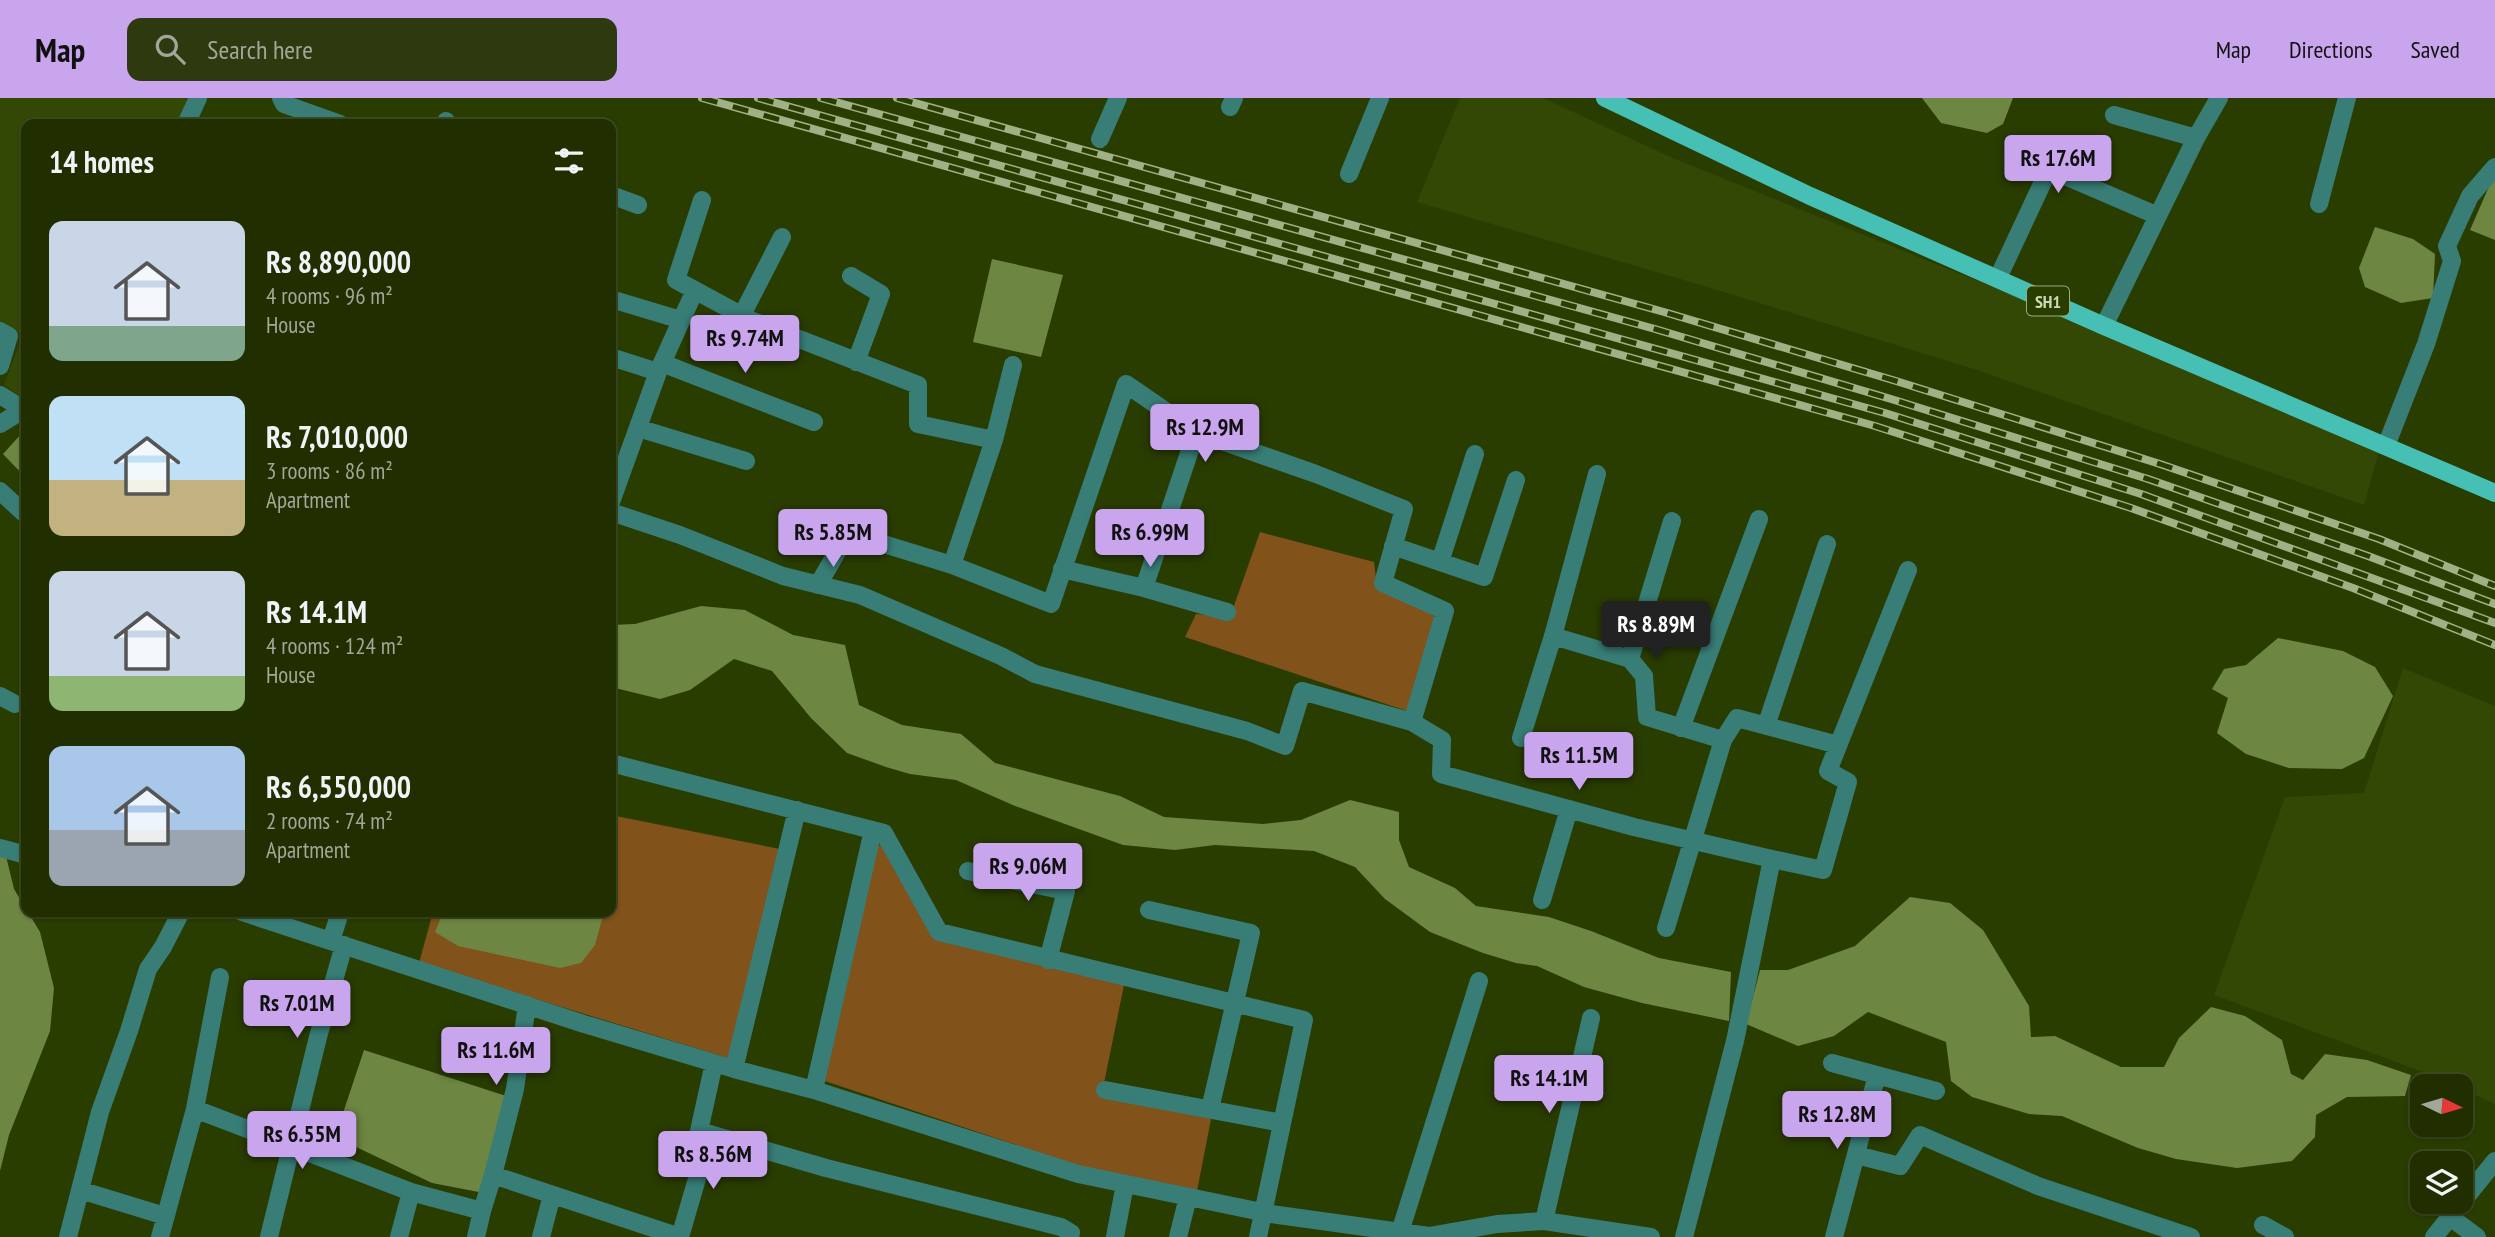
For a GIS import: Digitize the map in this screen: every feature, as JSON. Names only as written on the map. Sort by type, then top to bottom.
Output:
[{"type":"main road","name":"SH1","points":[[1605,98],[1810,196],[2104,326],[2494,491]]},
{"type":"street","points":[[188,119],[198,98]]},
{"type":"street","points":[[281,98],[284,104],[326,119]]},
{"type":"street","points":[[1100,139],[1118,98]]},
{"type":"street","points":[[1349,174],[1380,98]]},
{"type":"street","points":[[2104,326],[2196,138],[2219,98]]},
{"type":"street","points":[[2319,204],[2347,98]]},
{"type":"street","points":[[2114,115],[2196,138]]},
{"type":"street","points":[[2386,446],[2426,345],[2452,261],[2447,246],[2470,196],[2495,167]]},
{"type":"street","points":[[1998,278],[2049,169],[2158,216]]},
{"type":"street","points":[[616,197],[638,205]]},
{"type":"street","points":[[702,200],[676,280],[741,315],[918,385],[918,424],[994,440]]},
{"type":"street","points":[[741,315],[782,237]]},
{"type":"street","points":[[851,276],[881,294],[856,362]]},
{"type":"street","points":[[616,488],[660,368],[695,290]]},
{"type":"street","points":[[616,300],[681,320]]},
{"type":"street","points":[[0,331],[9,336],[0,366]]},
{"type":"street","points":[[616,358],[660,368],[814,422]]},
{"type":"street","points":[[952,565],[994,440],[1013,365]]},
{"type":"street","points":[[818,584],[848,533],[952,565],[1051,604],[1126,384],[1196,432],[1317,474],[1404,509],[1383,583],[1445,611],[1412,722]]},
{"type":"street","points":[[0,394],[21,407]]},
{"type":"street","points":[[0,424],[21,411]]},
{"type":"street","points":[[638,428],[746,461]]},
{"type":"street","points":[[1144,587],[1196,432]]},
{"type":"street","points":[[1440,562],[1475,454]]},
{"type":"street","points":[[1521,738],[1553,636],[1597,474]]},
{"type":"street","points":[[1393,546],[1484,577],[1516,480]]},
{"type":"street","points":[[0,491],[21,510]]},
{"type":"street","points":[[616,514],[680,535],[783,576],[860,595],[1001,656],[1035,674],[1247,731],[1285,746],[1302,691],[1412,722],[1442,740],[1441,774],[1694,841],[1823,870],[1848,782],[1828,771],[1908,570]]},
{"type":"street","points":[[1682,727],[1759,519]]},
{"type":"street","points":[[1630,659],[1672,521]]},
{"type":"street","points":[[1766,726],[1826,544]]},
{"type":"street","points":[[1062,569],[1144,587],[1227,612]]},
{"type":"street","points":[[1553,636],[1630,659],[1644,677],[1647,717],[1723,740]]},
{"type":"street","points":[[1666,928],[1723,740],[1737,718],[1838,745]]},
{"type":"street","points":[[616,763],[884,833],[939,932],[1304,1020],[1258,1237]]},
{"type":"street","points":[[1542,901],[1569,809]]},
{"type":"street","points":[[734,1069],[797,810]]},
{"type":"street","points":[[814,1090],[873,830]]},
{"type":"street","points":[[0,848],[21,854]]},
{"type":"street","points":[[1684,1237],[1735,1041],[1772,859]]},
{"type":"street","points":[[968,871],[1066,891],[1048,960]]},
{"type":"street","points":[[1149,910],[1251,933],[1210,1110]]},
{"type":"street","points":[[68,1237],[100,1112],[148,969],[178,917]]},
{"type":"street","points":[[257,917],[527,1005],[734,1069],[814,1090],[1078,1174],[1263,1213],[1429,1236],[1497,1224],[1523,1230],[1544,1222],[1651,1237]]},
{"type":"street","points":[[269,1237],[337,943],[340,917]]},
{"type":"street","points":[[160,1237],[195,1109],[220,977]]},
{"type":"street","points":[[1400,1232],[1479,981]]},
{"type":"street","points":[[476,1237],[515,1089],[527,1005]]},
{"type":"street","points":[[1544,1222],[1591,1018]]},
{"type":"street","points":[[715,1063],[699,1131],[825,1168],[1061,1227],[1071,1233],[1070,1237]]},
{"type":"street","points":[[1832,1063],[1936,1091]]},
{"type":"street","points":[[1834,1237],[1877,1076]]},
{"type":"street","points":[[1105,1090],[1282,1123]]},
{"type":"street","points":[[195,1109],[411,1192],[482,1211]]},
{"type":"street","points":[[493,1175],[680,1237],[710,1135]]},
{"type":"street","points":[[1856,1155],[1900,1166],[1920,1135],[2038,1186],[2191,1237]]},
{"type":"street","points":[[2434,1237],[2495,1161]]},
{"type":"street","points":[[1115,1237],[1125,1184]]},
{"type":"street","points":[[80,1190],[165,1216]]},
{"type":"street","points":[[399,1237],[411,1192]]},
{"type":"street","points":[[541,1237],[552,1195]]},
{"type":"street","points":[[1178,1237],[1188,1197]]},
{"type":"street","points":[[2450,1217],[2477,1237]]},
{"type":"street","points":[[2263,1225],[2284,1237]]},
{"type":"shaded area","points":[[0,98],[190,98],[181,119],[21,119],[21,333],[0,325]]},
{"type":"shaded area","points":[[1460,98],[1543,98],[1675,159],[1981,282],[2379,451],[2364,505],[1977,370],[1711,288],[1417,202]]},
{"type":"shaded area","points":[[1922,98],[2013,98],[2003,124],[1987,133],[1941,123]]},
{"type":"shaded area","points":[[2495,176],[2495,240],[2470,230]]},
{"type":"shaded area","points":[[2375,227],[2413,239],[2435,254],[2433,298],[2401,303],[2365,287],[2359,268]]},
{"type":"shaded area","points":[[992,259],[1063,275],[1041,357],[973,342]]},
{"type":"shaded area","points":[[21,339],[21,397],[4,385]]},
{"type":"shaded area","points":[[21,434],[21,473],[3,454]]},
{"type":"shaded area","points":[[1260,532],[1374,562],[1377,587],[1436,617],[1410,712],[1185,637],[1196,614],[1230,617]]},
{"type":"shaded area","points":[[701,606],[745,610],[793,635],[845,645],[859,705],[902,725],[961,734],[995,763],[1120,796],[1164,817],[1263,824],[1301,820],[1350,800],[1399,812],[1399,840],[1409,867],[1455,888],[1476,906],[1549,917],[1659,958],[1731,972],[1729,1021],[1642,1003],[1584,987],[1537,966],[1483,953],[1430,932],[1385,899],[1355,867],[1314,851],[1215,845],[1175,850],[1123,845],[1015,806],[956,780],[910,774],[847,753],[811,718],[772,671],[734,659],[690,690],[660,699],[616,688],[616,625],[635,624]]},
{"type":"shaded area","points":[[2278,638],[2343,651],[2375,667],[2393,696],[2364,758],[2342,769],[2289,768],[2246,754],[2217,733],[2228,698],[2212,689],[2224,669],[2246,665]]},
{"type":"shaded area","points":[[2403,668],[2495,706],[2495,1104],[2473,1094],[2473,1074],[2428,1074],[2214,995],[2285,797],[2364,793]]},
{"type":"shaded area","points":[[616,816],[780,849],[731,1059],[419,963],[432,917],[616,917]]},
{"type":"shaded area","points":[[882,840],[935,938],[1124,985],[1102,1093],[1212,1114],[1197,1191],[1103,1174],[825,1081],[877,849]]},
{"type":"shaded area","points":[[0,855],[6,856],[14,889],[21,901],[21,917],[31,917],[40,932],[54,988],[50,1031],[9,1135],[0,1171]]},
{"type":"shaded area","points":[[1910,897],[1950,903],[1983,930],[2029,1006],[2031,1037],[2055,1036],[2121,1067],[2164,1067],[2179,1038],[2211,1007],[2245,1016],[2282,1040],[2291,1074],[2303,1080],[2325,1054],[2367,1060],[2410,1075],[2410,1078],[2405,1096],[2347,1097],[2316,1115],[2315,1137],[2292,1161],[2237,1168],[2176,1159],[2138,1148],[2062,1116],[2029,1114],[1972,1097],[1951,1081],[1946,1042],[1868,1012],[1834,1036],[1798,1046],[1746,1024],[1760,970],[1788,970],[1855,946]]},
{"type":"shaded area","points":[[441,917],[603,917],[595,945],[581,963],[560,968],[458,946],[435,932]]},
{"type":"shaded area","points":[[364,1050],[512,1098],[484,1193],[432,1183],[335,1137]]},
{"type":"railway","points":[[702,98],[1875,426],[2131,508],[2353,588],[2495,645]]},
{"type":"railway","points":[[758,98],[1885,413],[2141,494],[2495,623]]},
{"type":"railway","points":[[821,98],[1655,329],[1891,399],[2148,479],[2368,556],[2495,604]]},
{"type":"railway","points":[[897,98],[1664,312],[1896,381],[2160,464],[2379,539],[2495,586]]}]
